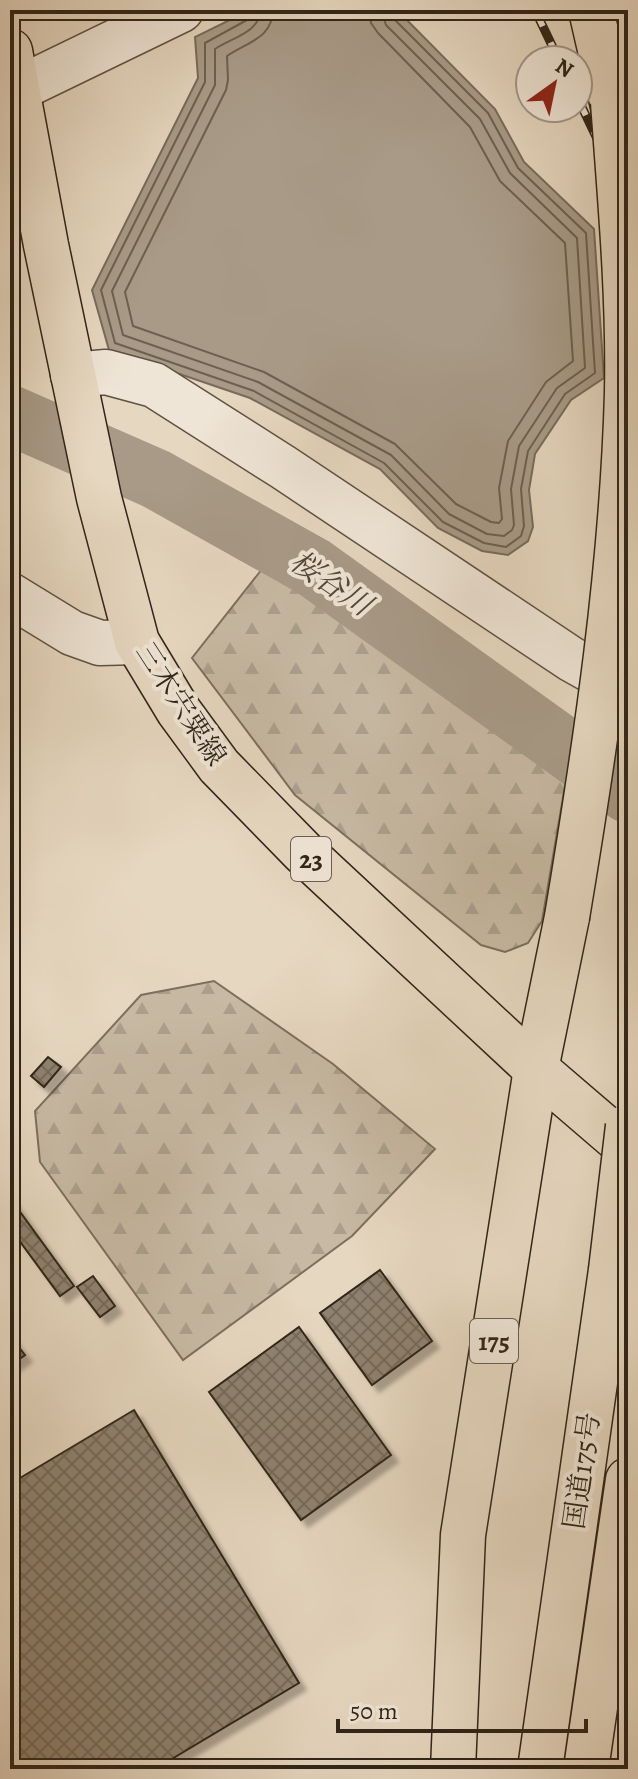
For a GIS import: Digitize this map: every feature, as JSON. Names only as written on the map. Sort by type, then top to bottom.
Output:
[{"type":"main road","name":"175","points":[[591,10],[628,175]]},
{"type":"main road","name":"三木宍粟線","points":[[14,70],[75,388],[99,498],[137,642],[178,710],[219,766],[303,852],[536,1069],[628,1148]]},
{"type":"main road","name":"175","points":[[453,1769],[463,1535],[536,1069],[585,810],[611,617],[626,407],[624,252],[613,102]]},
{"type":"main road","name":"国道175号","points":[[540,1769],[611,1270],[628,1126]]},
{"type":"main road","name":"国道175号","points":[[586,1769],[628,1480]]},
{"type":"street","points":[[14,70],[181,10]]},
{"type":"street","points":[[75,388],[106,372],[154,385],[571,659],[628,691]]},
{"type":"street","points":[[10,595],[72,633],[100,643],[137,642]]},
{"type":"green space","points":[[266,564],[396,643],[567,774],[542,921],[528,943],[505,952],[481,945],[295,795],[192,658]]},
{"type":"green space","points":[[214,981],[333,1064],[435,1149],[352,1236],[183,1360],[40,1162],[35,1111],[141,995]]},
{"type":"water","points":[[250,10],[397,10],[495,109],[524,162],[594,229],[604,378],[571,400],[535,454],[529,490],[533,527],[528,541],[508,555],[482,551],[438,528],[380,469],[250,398],[109,350],[92,290],[198,78],[195,37]]},
{"type":"building","points":[[48,1057],[61,1067],[44,1087],[31,1076]]},
{"type":"building","points":[[10,1198],[74,1286],[60,1296],[10,1228]]},
{"type":"building","points":[[380,1270],[432,1341],[372,1385],[320,1313]]},
{"type":"building","points":[[93,1276],[115,1306],[100,1317],[77,1287]]},
{"type":"building","points":[[299,1327],[391,1455],[301,1520],[209,1392]]},
{"type":"building","points":[[10,1336],[25,1355],[10,1366]]},
{"type":"building","points":[[134,1410],[299,1683],[155,1769],[20,1769],[10,1753],[10,1484]]},
{"type":"waterway","name":"桜谷川","points":[[10,415],[156,479],[313,567],[628,793]]},
{"type":"railway","points":[[535,10],[551,44]]},
{"type":"railway","points":[[590,124],[628,203]]}]
